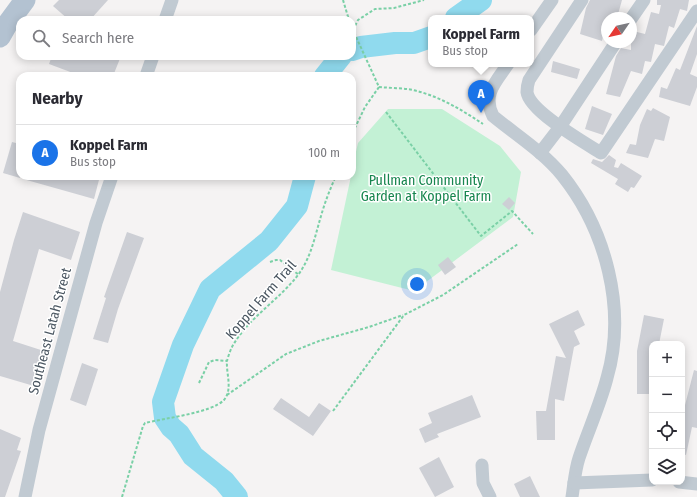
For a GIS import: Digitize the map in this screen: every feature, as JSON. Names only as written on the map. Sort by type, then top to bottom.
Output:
[{"type":"main road","points":[[0,38],[8,23],[25,0]]},
{"type":"street","points":[[166,16],[172,0]]},
{"type":"street","points":[[534,26],[552,0]]},
{"type":"street","points":[[582,0],[529,80],[527,93],[534,106],[560,127],[601,153],[697,10]]},
{"type":"street","points":[[636,12],[644,0]]},
{"type":"street","points":[[540,153],[560,127],[612,48]]},
{"type":"street","points":[[147,72],[152,60]]},
{"type":"street","points":[[506,67],[488,97],[489,108],[492,116],[540,153],[561,174],[590,219],[610,277],[615,318],[614,344],[608,377],[595,418],[578,459],[572,497]]},
{"type":"street","name":"Southeast Latah Street","points":[[25,497],[39,430],[96,223],[111,180]]},
{"type":"street","points":[[482,465],[483,483],[490,497]]},
{"type":"street","points":[[574,483],[649,480]]},
{"type":"street","points":[[685,483],[697,484]]},
{"type":"path","points":[[343,0],[348,16]]},
{"type":"path","points":[[356,23],[358,20],[375,9],[394,8],[424,0]]},
{"type":"path","points":[[356,38],[379,88]]},
{"type":"path","points":[[379,88],[413,90],[439,99],[460,109],[488,128]]},
{"type":"path","points":[[356,126],[365,107],[379,88]]},
{"type":"path","points":[[386,112],[481,236],[512,211],[533,234]]},
{"type":"path","name":"Koppel Farm Trail","points":[[227,395],[229,386],[227,361],[231,348],[248,326],[298,275],[307,261],[328,194],[334,180]]},
{"type":"path","points":[[122,497],[145,423],[216,406],[227,395],[286,354],[319,341],[369,327],[404,315],[443,295],[518,244]]},
{"type":"path","points":[[270,262],[280,260],[298,275]]},
{"type":"path","points":[[333,411],[404,315]]},
{"type":"path","points":[[199,383],[209,362],[214,360],[227,361]]},
{"type":"green space","name":"Pullman Community Garden at Koppel Farm","points":[[388,109],[442,109],[500,146],[521,172],[513,217],[414,291],[331,270],[350,180],[356,180],[356,152],[358,143]]},
{"type":"building","points":[[59,0],[108,0],[94,16],[64,16],[53,6]]},
{"type":"building","points":[[590,0],[622,0],[619,12],[601,12],[601,41],[580,34],[586,8]]},
{"type":"building","points":[[657,0],[689,0],[687,11],[680,9],[674,28],[669,26],[664,46],[655,44],[651,62],[645,61],[642,74],[631,71],[620,97],[606,94],[616,56],[621,48],[631,50],[631,48],[637,48],[637,32],[645,34],[651,12],[659,14],[661,5],[657,5]]},
{"type":"building","points":[[697,26],[697,54],[690,74],[697,77],[697,87],[690,106],[659,97],[661,87],[667,89],[676,68],[680,70]]},
{"type":"building","points":[[50,60],[119,60],[115,72],[70,72],[49,64]]},
{"type":"building","points":[[553,61],[580,69],[577,79],[551,72]]},
{"type":"building","points":[[592,106],[612,114],[603,135],[585,129]]},
{"type":"building","points":[[653,108],[670,117],[664,141],[655,139],[648,158],[626,153],[630,144],[636,145],[640,125],[647,109],[651,111]]},
{"type":"building","points":[[12,142],[16,143],[16,177],[3,173]]},
{"type":"building","points":[[609,155],[616,160],[614,167],[618,168],[621,163],[642,176],[634,188],[631,187],[628,192],[615,184],[618,179],[591,163],[593,159],[602,162]]},
{"type":"building","points":[[27,180],[99,180],[94,199]]},
{"type":"building","points":[[509,197],[515,203],[509,210],[502,204]]},
{"type":"building","points":[[23,212],[80,232],[71,260],[39,249],[13,341],[44,351],[34,386],[0,376],[0,292]]},
{"type":"building","points":[[127,232],[144,238],[118,309],[108,343],[93,339],[106,298],[104,297]]},
{"type":"building","points":[[448,257],[456,267],[445,275],[438,265]]},
{"type":"building","points":[[578,310],[585,325],[574,331],[580,344],[574,347],[564,401],[555,399],[555,440],[537,440],[536,411],[546,411],[556,356],[566,358],[549,324]]},
{"type":"building","points":[[644,315],[664,319],[660,341],[649,341],[649,394],[637,394],[637,351]]},
{"type":"building","points":[[82,363],[98,369],[86,406],[70,400]]},
{"type":"building","points":[[694,370],[697,371],[697,428],[692,427],[686,455],[685,455],[685,405]]},
{"type":"building","points":[[472,395],[481,417],[437,434],[439,437],[425,443],[419,429],[432,423],[428,413]]},
{"type":"building","points":[[281,398],[309,417],[319,403],[331,411],[313,436],[273,409]]},
{"type":"building","points":[[0,429],[21,438],[17,450],[21,451],[5,497],[0,497]]},
{"type":"building","points":[[439,457],[454,487],[435,497],[419,468]]},
{"type":"building","points":[[530,476],[540,497],[520,497],[514,484]]},
{"type":"waterway","points":[[460,15],[481,0]]},
{"type":"waterway","points":[[356,49],[395,43],[414,43],[428,38]]},
{"type":"waterway","points":[[328,72],[338,60]]},
{"type":"waterway","points":[[237,497],[224,481],[193,456],[179,434],[171,427],[165,418],[163,402],[183,345],[210,289],[269,241],[297,206],[304,180]]},
{"type":"place","name":"Koppel Farm","points":[[481,113]]}]
